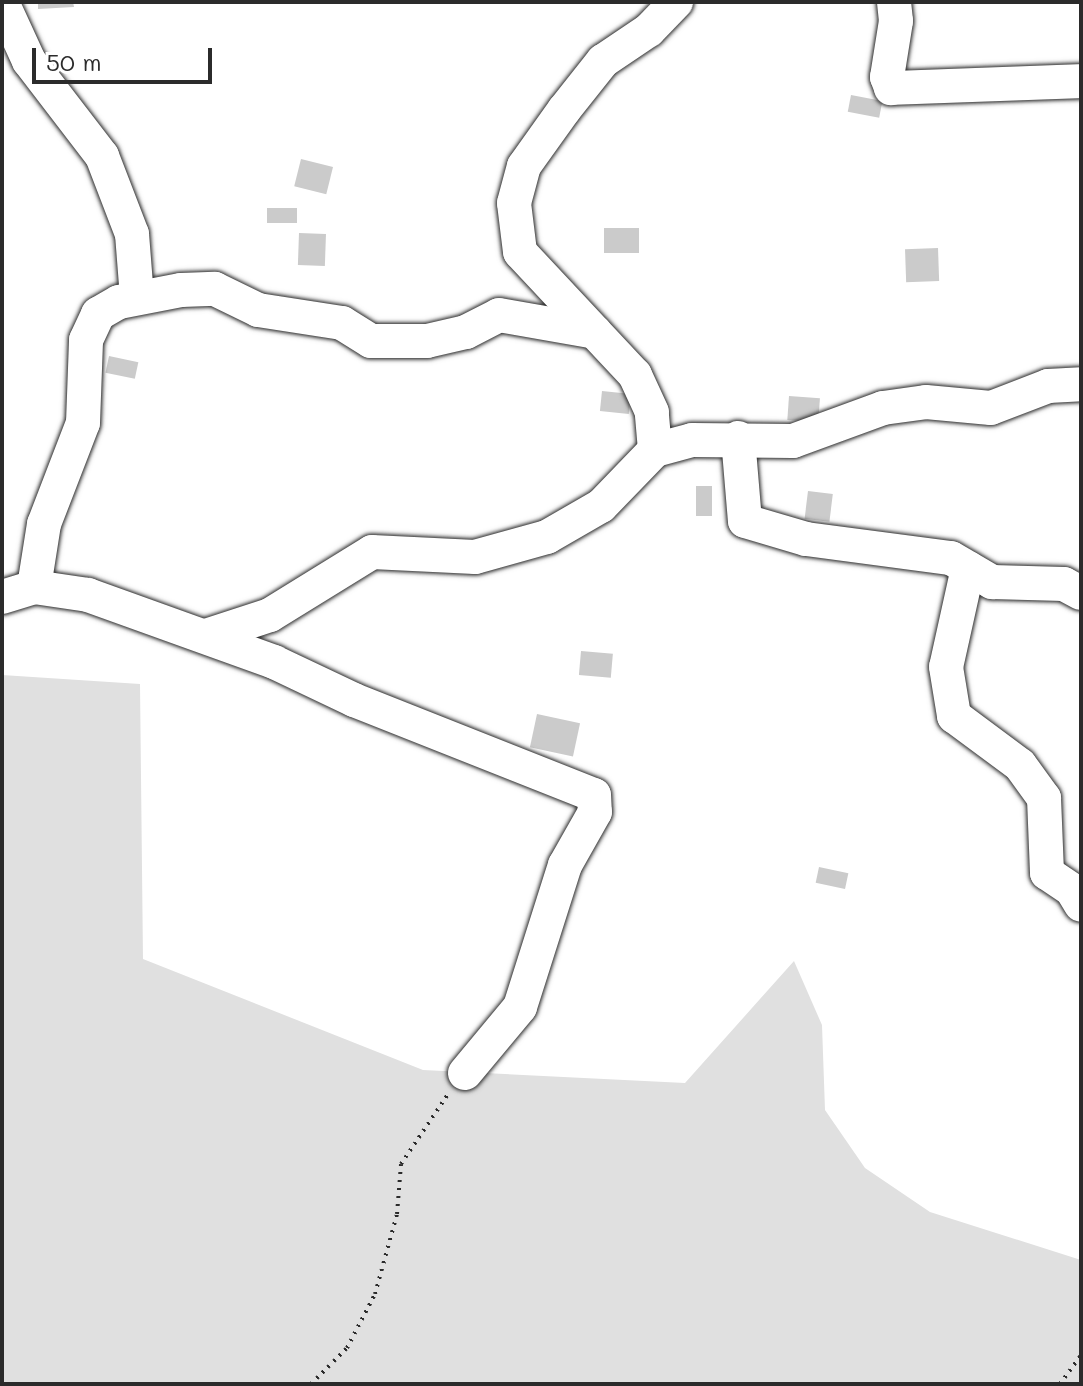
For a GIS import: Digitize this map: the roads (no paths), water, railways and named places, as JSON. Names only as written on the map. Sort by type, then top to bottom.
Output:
[{"type":"street","points":[[2,2],[29,61],[102,156],[132,234],[137,298]]},
{"type":"street","points":[[655,450],[652,412],[635,375],[520,252],[514,203],[524,166],[573,98],[603,61],[649,30],[676,2]]},
{"type":"street","points":[[894,2],[896,21],[887,77],[891,88],[1081,81]]},
{"type":"street","points":[[465,1073],[520,1007],[565,865],[595,812],[594,795],[206,636],[88,595],[18,592],[83,423],[86,340],[98,314],[137,298],[215,289],[258,310],[342,323],[371,341],[427,341],[466,332],[499,315],[595,332]]},
{"type":"street","points":[[206,636],[270,615],[372,552],[475,557],[547,537],[601,506],[655,450],[692,440],[738,438],[793,441],[883,408],[926,402],[991,408],[1048,386],[1081,384]]},
{"type":"street","points":[[738,438],[745,521],[806,539],[951,558],[992,582],[1064,584],[1081,593]]},
{"type":"street","points":[[968,568],[946,667],[954,716],[1020,765],[1044,798],[1047,873],[1072,890],[1081,905]]}]
